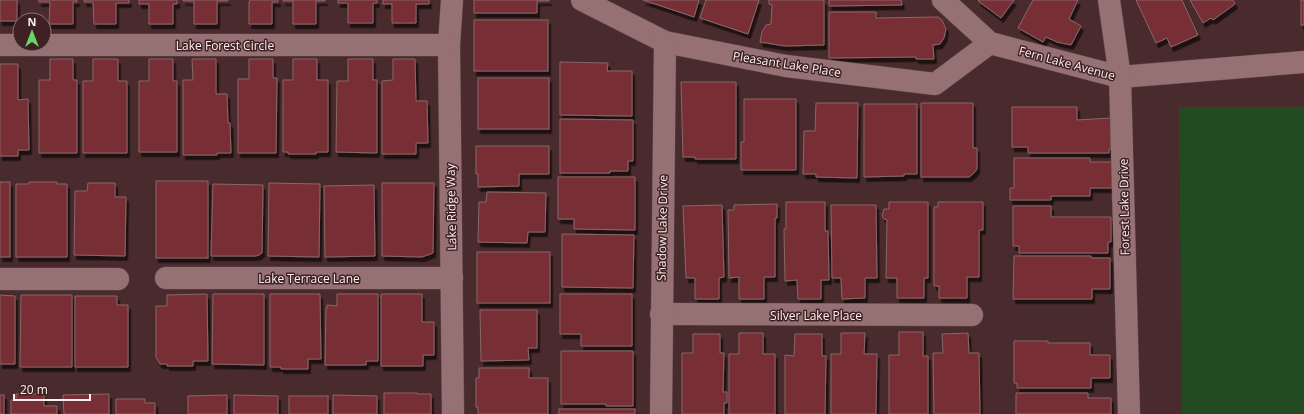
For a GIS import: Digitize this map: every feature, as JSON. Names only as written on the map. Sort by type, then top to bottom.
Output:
[{"type":"street","name":"Lake Ridge Way","points":[[452,0],[449,45],[453,414]]},
{"type":"street","name":"Pleasant Lake Place","points":[[582,0],[665,42],[786,66],[935,84],[990,43]]},
{"type":"street","name":"Fern Lake Avenue","points":[[944,0],[990,43],[1120,77],[1304,62]]},
{"type":"street","name":"Forest Lake Drive","points":[[1110,0],[1120,77],[1129,414]]},
{"type":"street","name":"Shadow Lake Drive","points":[[661,414],[665,42]]},
{"type":"street","name":"Lake Forest Circle","points":[[0,45],[449,45]]},
{"type":"street","name":"Lake Terrace Lane","points":[[166,278],[452,278]]},
{"type":"street","points":[[0,279],[118,279]]},
{"type":"street","name":"Silver Lake Place","points":[[661,314],[972,315]]},
{"type":"green space","points":[[1179,107],[1304,107],[1304,414],[1182,414]]},
{"type":"building","points":[[0,0],[17,0],[17,12],[12,12],[12,21],[0,21]]},
{"type":"building","points":[[39,0],[77,0],[77,2],[73,2],[73,24],[52,24],[52,12],[50,12],[50,2],[39,2]]},
{"type":"building","points":[[84,0],[129,0],[129,3],[116,3],[116,24],[94,24],[93,2],[84,2]]},
{"type":"building","points":[[139,0],[177,0],[177,4],[173,4],[173,24],[149,24],[149,4],[139,4]]},
{"type":"building","points":[[183,0],[228,1],[217,1],[217,24],[194,24],[194,1]]},
{"type":"building","points":[[250,0],[278,0],[278,2],[272,2],[272,24],[249,24]]},
{"type":"building","points":[[283,0],[325,1],[316,1],[316,24],[293,24],[293,1]]},
{"type":"building","points":[[338,0],[377,0],[377,3],[373,3],[373,23],[348,23],[348,3],[338,3]]},
{"type":"building","points":[[383,0],[429,0],[429,4],[416,4],[416,23],[392,23],[392,4],[383,4]]},
{"type":"building","points":[[474,0],[549,1],[537,1],[537,13],[474,13]]},
{"type":"building","points":[[643,0],[699,0],[694,17]]},
{"type":"building","points":[[706,0],[759,0],[748,34],[700,18]]},
{"type":"building","points":[[769,0],[824,0],[824,45],[785,46],[760,42],[762,32],[766,25],[771,24],[772,5],[769,4]]},
{"type":"building","points":[[829,0],[901,0],[902,5],[829,6]]},
{"type":"building","points":[[1014,0],[1001,18],[978,1]]},
{"type":"building","points":[[1033,0],[1078,0],[1069,19],[1081,26],[1071,45],[1057,42],[1046,37],[1043,42],[1018,28]]},
{"type":"building","points":[[1136,0],[1182,0],[1198,35],[1171,47],[1167,38],[1156,43]]},
{"type":"building","points":[[1190,0],[1233,0],[1235,4],[1213,20],[1211,18],[1203,23]]},
{"type":"building","points":[[1301,0],[1304,0],[1304,25],[1301,25]]},
{"type":"building","points":[[829,12],[876,12],[876,18],[938,17],[942,20],[946,29],[944,38],[940,44],[933,45],[934,59],[916,59],[916,57],[829,58]]},
{"type":"building","points":[[474,20],[548,20],[548,71],[474,71]]},
{"type":"building","points":[[50,59],[73,59],[73,80],[77,80],[77,153],[39,153],[39,80],[50,80]]},
{"type":"building","points":[[93,59],[118,59],[118,81],[127,81],[127,153],[83,153],[83,81],[93,81]]},
{"type":"building","points":[[149,59],[173,59],[173,81],[177,81],[177,152],[139,152],[139,81],[149,81]]},
{"type":"building","points":[[192,59],[216,59],[216,94],[227,94],[231,153],[217,153],[217,155],[183,155],[183,80],[193,80]]},
{"type":"building","points":[[249,59],[273,59],[273,78],[277,78],[276,153],[238,153],[238,79],[249,79]]},
{"type":"building","points":[[293,59],[317,59],[317,80],[328,80],[328,152],[316,152],[316,154],[288,154],[288,152],[283,152],[283,80],[293,80]]},
{"type":"building","points":[[348,59],[373,59],[373,80],[377,80],[377,153],[336,152],[337,81],[348,81]]},
{"type":"building","points":[[393,59],[415,59],[416,101],[427,101],[428,143],[416,143],[416,154],[382,154],[382,81],[393,80]]},
{"type":"building","points":[[560,62],[608,63],[607,71],[632,71],[632,116],[560,115]]},
{"type":"building","points":[[0,64],[18,64],[18,100],[28,99],[29,150],[18,150],[18,156],[0,156]]},
{"type":"building","points":[[478,78],[549,78],[549,129],[478,129]]},
{"type":"building","points":[[681,82],[736,82],[736,159],[695,159],[695,157],[683,157]]},
{"type":"building","points":[[744,99],[796,99],[796,170],[741,170],[741,142],[744,142]]},
{"type":"building","points":[[816,103],[858,103],[857,178],[816,177],[816,174],[803,174],[804,131],[815,131]]},
{"type":"building","points":[[921,103],[973,103],[973,148],[977,148],[977,169],[969,177],[921,177]]},
{"type":"building","points":[[864,104],[917,104],[917,174],[904,174],[904,176],[864,177]]},
{"type":"building","points":[[1012,107],[1077,107],[1077,120],[1111,118],[1111,149],[1109,149],[1109,153],[1028,153],[1028,147],[1012,147]]},
{"type":"building","points":[[560,119],[633,120],[633,161],[628,161],[628,171],[610,171],[610,173],[560,173]]},
{"type":"building","points":[[476,146],[549,146],[549,174],[519,174],[519,186],[478,187],[478,174],[476,174]]},
{"type":"building","points":[[1014,158],[1090,158],[1090,162],[1112,162],[1112,188],[1090,188],[1090,196],[1051,196],[1051,200],[1010,200],[1010,188],[1014,188]]},
{"type":"building","points":[[558,177],[635,177],[635,230],[574,229],[574,219],[558,219]]},
{"type":"building","points":[[156,181],[208,181],[208,258],[156,258]]},
{"type":"building","points":[[0,182],[10,182],[10,257],[0,257]]},
{"type":"building","points":[[29,182],[57,182],[57,184],[67,184],[67,257],[16,257],[16,184],[29,184]]},
{"type":"building","points":[[88,183],[115,183],[115,197],[126,197],[125,256],[74,255],[75,191],[87,191]]},
{"type":"building","points":[[269,183],[320,184],[319,257],[268,256]]},
{"type":"building","points":[[382,183],[434,183],[433,253],[422,257],[382,256]]},
{"type":"building","points":[[213,184],[263,185],[262,253],[256,256],[211,256]]},
{"type":"building","points":[[374,185],[375,256],[325,257],[324,186]]},
{"type":"building","points":[[487,192],[546,193],[545,232],[528,232],[527,243],[478,242],[479,202],[486,202]]},
{"type":"building","points":[[786,202],[825,202],[825,231],[828,231],[829,280],[821,280],[821,299],[798,299],[797,280],[785,281],[784,229],[786,229]]},
{"type":"building","points":[[889,202],[928,202],[928,278],[924,278],[924,298],[897,298],[897,278],[886,278],[887,220],[882,216],[884,209],[889,209]]},
{"type":"building","points":[[938,202],[983,202],[983,230],[979,230],[979,277],[967,277],[967,298],[939,298],[939,286],[934,286],[934,207],[938,207]]},
{"type":"building","points":[[777,204],[777,218],[775,218],[775,277],[764,277],[764,299],[739,299],[739,277],[729,278],[728,210],[734,210],[734,205]]},
{"type":"building","points":[[722,205],[724,277],[719,278],[719,299],[695,299],[695,278],[686,278],[683,206]]},
{"type":"building","points":[[831,205],[876,205],[877,278],[865,278],[865,298],[842,299],[841,278],[832,278]]},
{"type":"building","points":[[1013,206],[1051,206],[1051,217],[1111,217],[1111,242],[1108,242],[1108,253],[1019,253],[1019,246],[1013,246]]},
{"type":"building","points":[[562,234],[634,235],[633,288],[562,287]]},
{"type":"building","points":[[477,252],[550,252],[550,303],[477,303]]},
{"type":"building","points":[[1014,256],[1091,256],[1091,258],[1110,258],[1110,289],[1092,289],[1092,299],[1013,299]]},
{"type":"building","points":[[207,294],[208,361],[193,361],[193,366],[167,366],[167,364],[160,364],[156,357],[156,306],[167,306],[167,295]]},
{"type":"building","points":[[213,294],[264,294],[264,365],[212,364]]},
{"type":"building","points":[[270,294],[320,294],[321,359],[308,359],[308,369],[281,369],[281,367],[270,367]]},
{"type":"building","points":[[337,294],[378,294],[378,361],[366,361],[366,365],[325,365],[326,308],[327,305],[337,306]]},
{"type":"building","points":[[381,294],[422,294],[422,322],[434,322],[434,355],[423,355],[423,366],[381,366]]},
{"type":"building","points":[[560,294],[632,294],[632,346],[581,346],[581,334],[560,334]]},
{"type":"building","points":[[0,295],[15,296],[15,364],[0,364]]},
{"type":"building","points":[[21,295],[72,295],[72,367],[20,367]]},
{"type":"building","points":[[75,296],[117,296],[117,305],[128,305],[128,367],[75,367]]},
{"type":"building","points":[[480,310],[537,310],[537,348],[528,348],[529,360],[481,361]]},
{"type":"building","points":[[899,332],[923,332],[923,356],[928,356],[928,414],[889,414],[889,355],[899,355]]},
{"type":"building","points":[[739,333],[763,333],[763,354],[775,354],[775,414],[729,414],[729,354],[739,354]]},
{"type":"building","points":[[841,333],[865,333],[864,354],[877,354],[876,414],[831,414],[831,354],[841,354]]},
{"type":"building","points":[[968,333],[969,353],[979,353],[980,414],[934,414],[933,353],[943,353],[942,334]]},
{"type":"building","points":[[693,334],[720,334],[720,353],[724,353],[723,392],[727,392],[727,403],[724,403],[724,414],[682,414],[682,353],[693,353]]},
{"type":"building","points":[[795,334],[822,334],[822,356],[826,356],[825,414],[785,414],[785,355],[794,356]]},
{"type":"building","points":[[1014,341],[1090,343],[1090,355],[1110,355],[1110,378],[1091,378],[1091,388],[1017,388],[1017,383],[1014,383]]},
{"type":"building","points":[[561,351],[633,351],[633,406],[606,406],[606,404],[561,404]]},
{"type":"building","points":[[479,368],[529,368],[529,378],[548,378],[548,414],[478,414],[478,407],[476,407],[476,378],[479,378]]},
{"type":"building","points":[[384,393],[431,394],[431,414],[384,414]]},
{"type":"building","points":[[1016,393],[1088,393],[1088,398],[1111,398],[1111,414],[1016,414]]},
{"type":"building","points":[[16,394],[44,394],[44,406],[57,406],[57,414],[11,414],[11,400],[16,400]]},
{"type":"building","points":[[109,394],[109,414],[64,414],[63,395]]},
{"type":"building","points":[[0,395],[4,395],[4,414],[0,414]]},
{"type":"building","points":[[227,395],[227,414],[188,414],[188,396]]},
{"type":"building","points":[[234,395],[278,396],[278,414],[234,414]]},
{"type":"building","points":[[333,395],[377,396],[377,414],[333,414]]},
{"type":"building","points":[[289,396],[328,396],[328,414],[289,414]]},
{"type":"building","points":[[116,399],[145,399],[145,403],[155,403],[155,414],[116,414]]},
{"type":"building","points":[[559,409],[635,409],[635,414],[559,414]]}]
